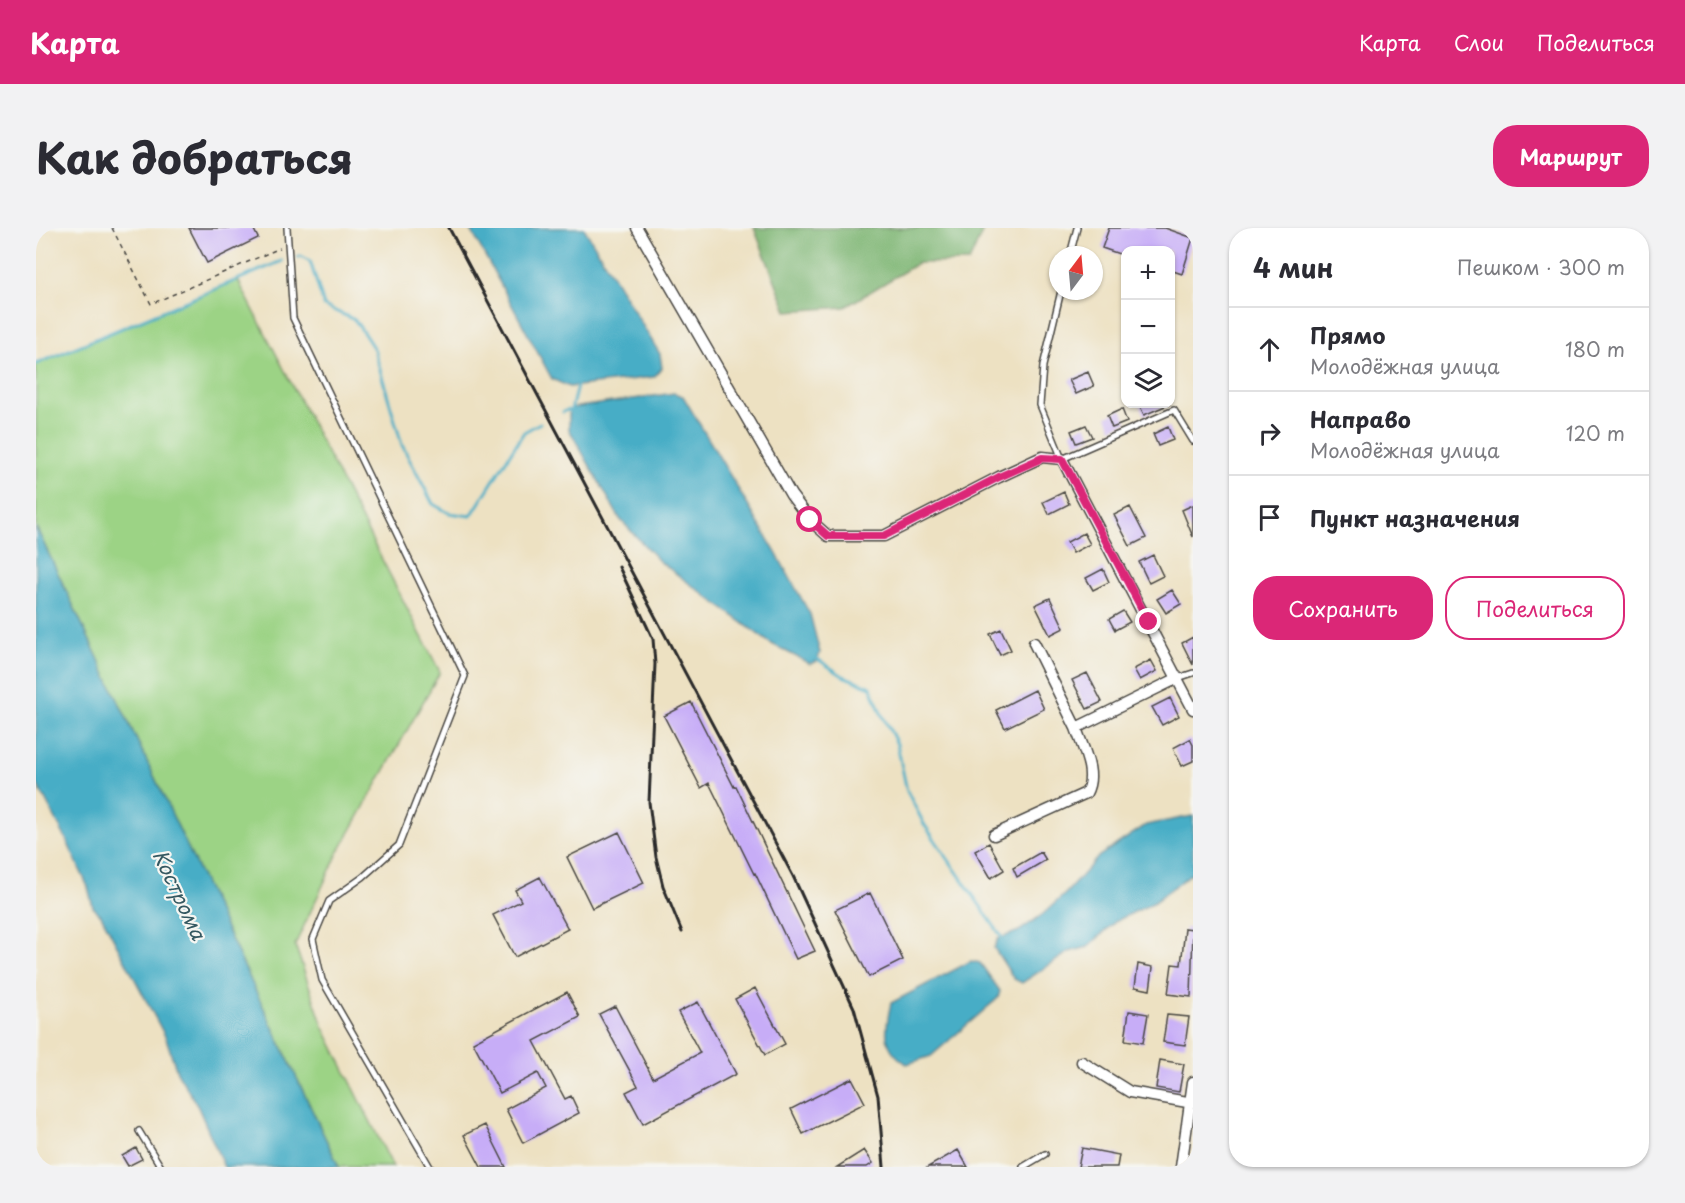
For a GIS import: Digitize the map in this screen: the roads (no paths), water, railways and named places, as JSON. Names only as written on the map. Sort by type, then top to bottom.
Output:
[{"type":"street","points":[[637,228],[791,495],[810,520],[828,536],[884,536],[999,477],[1042,458],[1062,459],[1193,709]]},
{"type":"street","points":[[994,835],[1086,793],[1090,786],[1092,776],[1076,729],[1034,643]]},
{"type":"street","points":[[1076,729],[1178,678]]},
{"type":"street","points":[[1082,1062],[1130,1092],[1192,1103]]},
{"type":"street","points":[[1181,1167],[1192,1103],[1193,1083]]},
{"type":"lane","points":[[287,228],[293,318],[465,676],[399,845],[363,877],[329,902],[313,939],[322,980],[430,1167]]},
{"type":"lane","points":[[1072,246],[1077,228]]},
{"type":"lane","points":[[1059,300],[1043,366],[1040,405],[1062,459],[1174,410],[1193,441]]},
{"type":"lane","points":[[1178,678],[1193,673]]},
{"type":"lane","points":[[139,1131],[161,1167]]},
{"type":"lane","points":[[1023,1167],[1045,1154]]},
{"type":"water","points":[[470,228],[584,228],[660,354],[662,368],[654,377],[569,387],[552,379]]},
{"type":"water","points":[[674,393],[683,396],[810,614],[820,653],[817,661],[810,664],[770,643],[659,561],[620,519],[569,429],[569,414],[572,408]]},
{"type":"water","name":"Кострома","points":[[36,527],[339,1167],[224,1167],[198,1107],[177,1072],[166,1038],[101,915],[93,907],[88,887],[36,782]]},
{"type":"water","points":[[1193,816],[1193,872],[1153,903],[1116,921],[1088,947],[1069,952],[1022,983],[1014,979],[994,948],[998,939],[1019,931],[1043,914],[1066,893],[1099,856],[1146,825]]},
{"type":"water","points":[[971,961],[980,963],[1000,991],[998,998],[931,1056],[907,1064],[889,1045],[887,1021],[891,1003]]},
{"type":"waterway","points":[[298,257],[301,256],[310,261],[324,306],[355,320],[374,349],[402,445],[433,504],[449,513],[471,516],[524,432],[540,423]]},
{"type":"waterway","points":[[36,364],[282,261]]},
{"type":"waterway","points":[[571,410],[577,386]]},
{"type":"waterway","points":[[563,412],[567,410],[573,412]]},
{"type":"waterway","points":[[816,658],[843,676],[871,687],[897,744],[907,791],[924,824],[1003,939]]},
{"type":"railway","points":[[449,228],[793,876],[854,1008],[878,1096],[884,1167]]},
{"type":"railway","points":[[619,567],[653,639],[655,664],[649,802],[656,857],[663,886],[682,932]]}]
